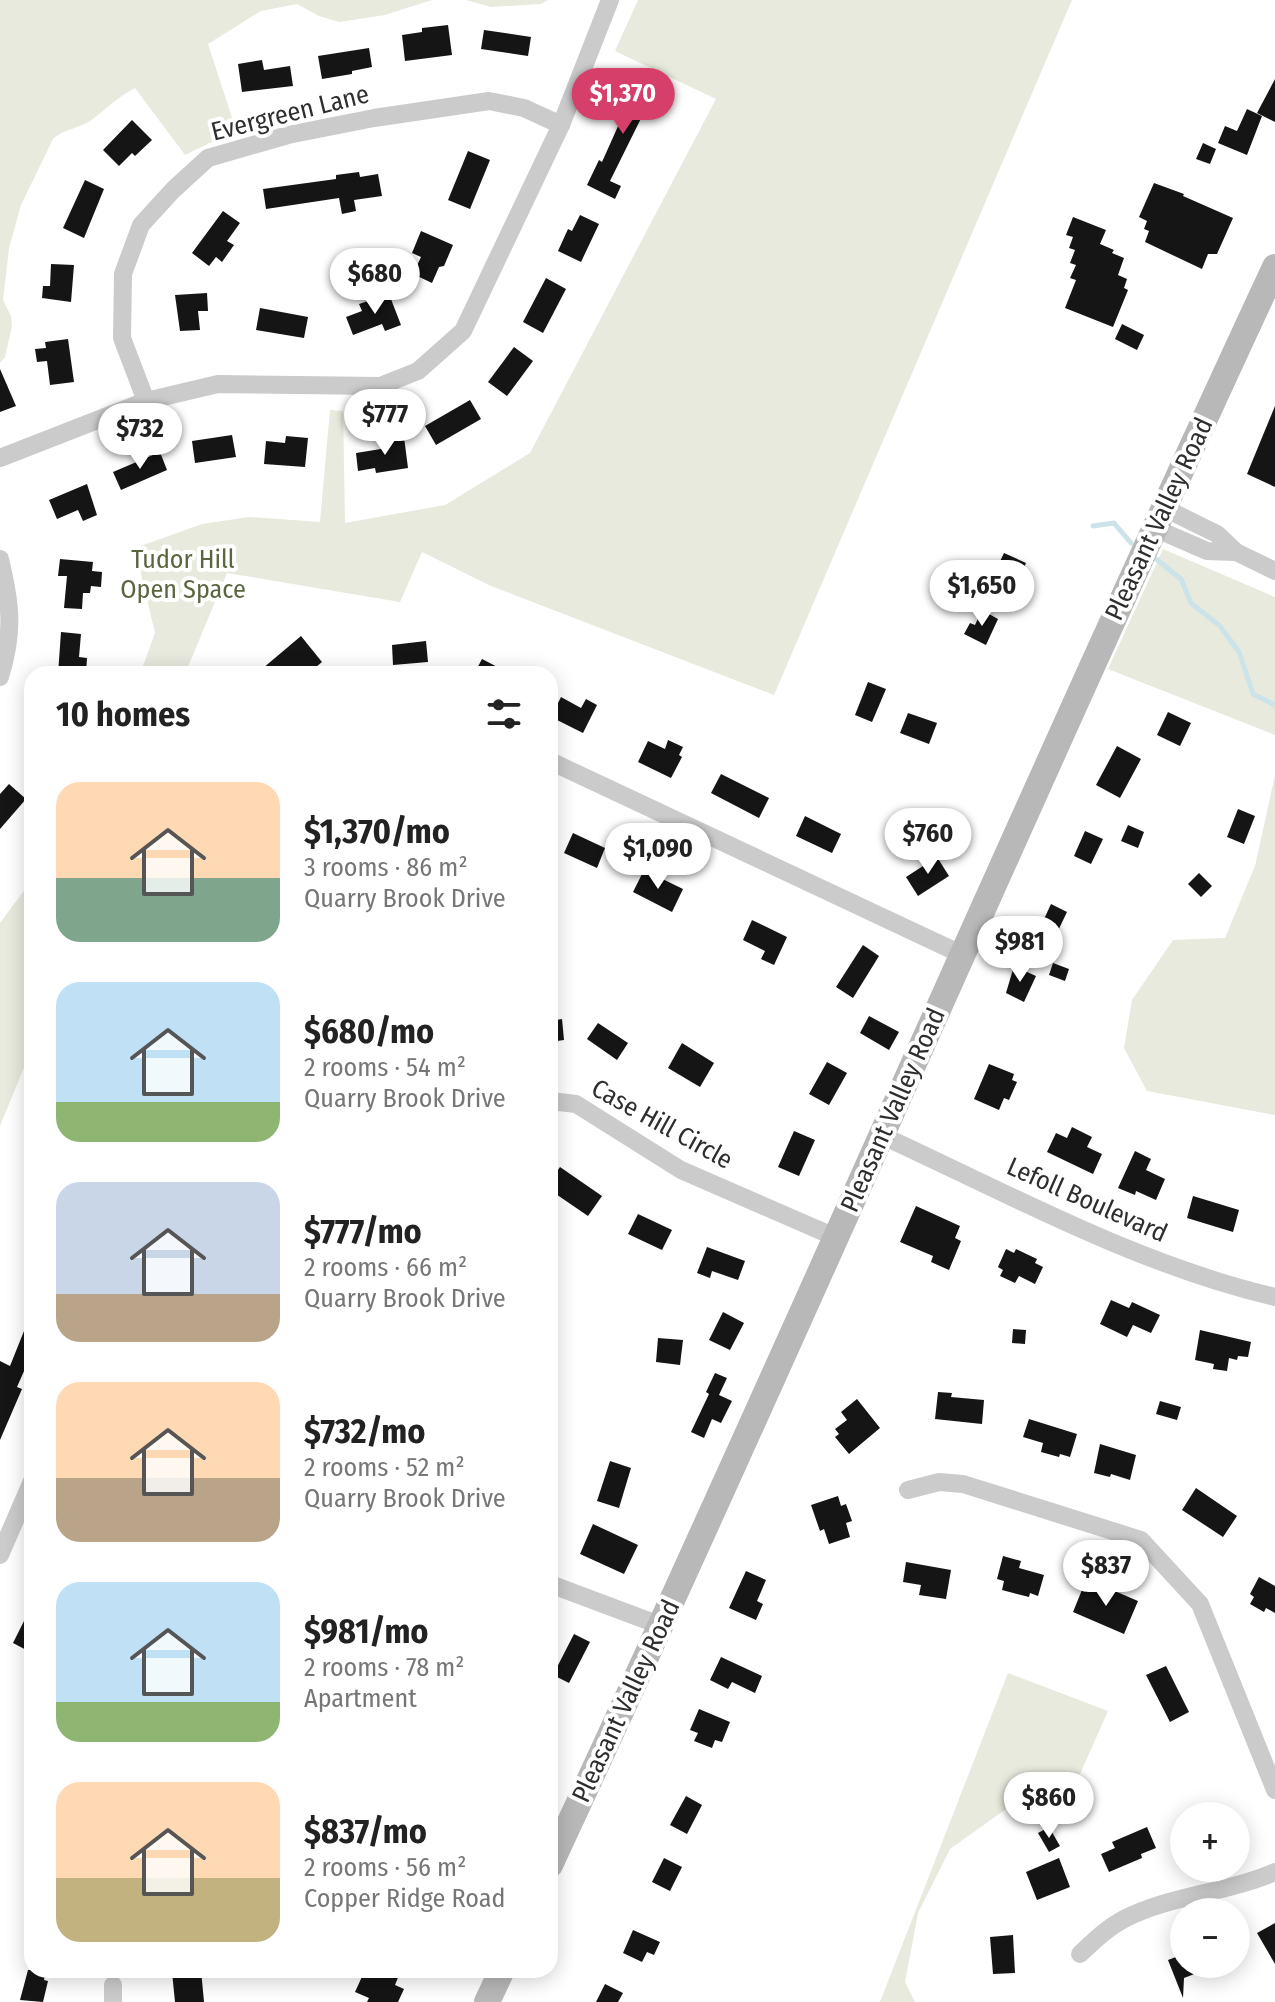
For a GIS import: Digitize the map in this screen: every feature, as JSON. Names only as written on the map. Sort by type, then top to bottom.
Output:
[{"type":"main road","name":"Pleasant Valley Road","points":[[558,1848],[662,1626],[1159,518],[1275,267]]},
{"type":"main road","points":[[487,2002],[498,1978]]},
{"type":"street","points":[[0,458],[146,401],[218,384],[380,386],[418,371],[463,331],[561,125],[610,0]]},
{"type":"street","name":"Evergreen Lane","points":[[146,401],[122,338],[123,274],[141,225],[208,158],[302,132],[489,101],[524,108],[561,125]]},
{"type":"street","points":[[1159,518],[1217,534],[1236,552],[1275,571]]},
{"type":"street","points":[[0,559],[10,604],[9,649],[0,677]]},
{"type":"street","points":[[558,765],[963,955]]},
{"type":"street","name":"Case Hill Circle","points":[[558,1102],[576,1104],[681,1170],[835,1237]]},
{"type":"street","name":"Lefoll Boulevard","points":[[883,1136],[1132,1251],[1275,1297]]},
{"type":"street","points":[[908,1490],[939,1482],[963,1484],[1141,1540],[1200,1604],[1275,1790]]},
{"type":"street","points":[[0,1555],[24,1500]]},
{"type":"street","points":[[558,1587],[662,1626]]},
{"type":"street","points":[[1080,1954],[1104,1931],[1157,1905],[1275,1872]]},
{"type":"green space","points":[[0,0],[432,0],[385,15],[339,22],[297,4],[261,11],[208,44],[236,130],[185,155],[135,88],[88,122],[53,139],[21,205],[9,248],[3,300],[12,326],[5,357],[0,363]]},
{"type":"green space","points":[[466,0],[548,0],[541,4],[491,7]]},
{"type":"green space","name":"Tudor Hill Open Space","points":[[638,0],[1072,0],[774,695],[491,586],[422,552],[400,602],[227,573],[188,666],[143,666],[155,633],[135,548],[202,524],[249,517],[320,522],[330,410],[343,411],[345,523],[445,505],[530,453],[716,99],[615,51]]},
{"type":"green space","points":[[1163,549],[1275,597],[1275,735],[1108,669]]},
{"type":"green space","points":[[1275,775],[1275,1115],[1147,1091],[1124,1048],[1132,1000],[1173,940],[1225,938],[1255,866]]},
{"type":"green space","points":[[24,891],[24,1068],[0,1126],[0,923]]},
{"type":"green space","points":[[1008,1673],[1108,1711],[1080,1774],[1006,1809],[950,1849],[918,1913],[905,1982],[915,2002],[880,2002]]},
{"type":"building","points":[[448,25],[452,55],[405,61],[402,35],[422,32],[422,28]]},
{"type":"building","points":[[484,30],[531,37],[528,56],[481,49]]},
{"type":"building","points":[[369,48],[372,67],[322,79],[318,56]]},
{"type":"building","points":[[262,60],[264,70],[290,66],[293,86],[242,92],[238,64]]},
{"type":"building","points":[[638,75],[658,84],[610,181],[621,186],[615,199],[587,185],[599,160],[602,162]]},
{"type":"building","points":[[1275,79],[1275,122],[1257,113]]},
{"type":"building","points":[[1247,109],[1262,116],[1247,155],[1218,143],[1225,126],[1237,131]]},
{"type":"building","points":[[132,120],[152,140],[119,166],[103,150]]},
{"type":"building","points":[[1203,143],[1216,149],[1210,164],[1196,159]]},
{"type":"building","points":[[468,151],[490,160],[470,209],[448,200]]},
{"type":"building","points":[[359,172],[360,177],[378,174],[382,196],[354,200],[356,211],[342,214],[339,198],[266,209],[263,189],[336,179],[336,175]]},
{"type":"building","points":[[85,180],[104,189],[84,238],[63,228]]},
{"type":"building","points":[[1154,183],[1233,218],[1217,254],[1208,254],[1202,269],[1145,242],[1149,231],[1144,229],[1147,221],[1139,217]]},
{"type":"building","points":[[223,211],[240,223],[227,241],[234,245],[222,262],[216,257],[209,266],[192,253]]},
{"type":"building","points":[[580,215],[599,224],[581,262],[558,251],[568,229],[572,231]]},
{"type":"building","points":[[1073,217],[1106,230],[1100,244],[1124,258],[1118,275],[1127,279],[1124,288],[1128,290],[1113,327],[1065,308],[1076,280],[1070,278],[1076,265],[1070,263],[1075,250],[1069,248],[1073,237],[1066,235]]},
{"type":"building","points":[[421,231],[453,245],[432,283],[413,274],[421,257],[412,253]]},
{"type":"building","points":[[51,264],[74,265],[71,302],[42,298],[43,286],[50,286]]},
{"type":"building","points":[[546,278],[566,289],[543,333],[523,322]]},
{"type":"building","points":[[207,293],[208,311],[198,311],[200,330],[180,331],[175,295]]},
{"type":"building","points":[[389,294],[401,325],[385,331],[382,324],[353,335],[346,317],[362,311],[359,304]]},
{"type":"building","points":[[260,308],[308,317],[304,338],[256,330]]},
{"type":"building","points":[[1122,324],[1144,335],[1137,350],[1115,339]]},
{"type":"building","points":[[68,339],[74,382],[50,385],[47,361],[37,362],[35,349],[46,348],[45,342]]},
{"type":"building","points":[[514,347],[533,361],[507,396],[488,382]]},
{"type":"building","points":[[0,369],[16,406],[0,412]]},
{"type":"building","points":[[470,400],[481,419],[436,445],[425,426]]},
{"type":"building","points":[[1275,406],[1275,487],[1247,474]]},
{"type":"building","points":[[232,435],[236,457],[195,463],[192,441]]},
{"type":"building","points":[[286,436],[308,438],[305,467],[264,464],[266,441],[285,443]]},
{"type":"building","points":[[404,437],[408,468],[376,473],[375,468],[358,471],[356,453],[387,448],[386,440]]},
{"type":"building","points":[[160,452],[167,470],[121,490],[113,472]]},
{"type":"building","points":[[87,484],[97,515],[83,521],[78,510],[57,519],[49,500]]},
{"type":"building","points":[[1004,553],[1026,563],[1015,586],[993,576]]},
{"type":"building","points":[[60,559],[93,562],[92,571],[102,572],[101,587],[91,586],[90,593],[83,593],[82,609],[64,608],[67,576],[58,576]]},
{"type":"building","points":[[982,610],[998,619],[986,645],[964,634],[970,623],[975,625]]},
{"type":"building","points":[[61,632],[81,634],[79,657],[87,658],[86,666],[59,666]]},
{"type":"building","points":[[301,636],[322,662],[317,666],[265,666]]},
{"type":"building","points":[[426,641],[428,662],[393,665],[392,645]]},
{"type":"building","points":[[482,659],[496,666],[478,666]]},
{"type":"building","points":[[868,682],[886,689],[872,722],[855,715]]},
{"type":"building","points":[[561,697],[581,708],[586,699],[597,705],[583,733],[558,720]]},
{"type":"building","points":[[1168,712],[1191,723],[1180,746],[1157,735]]},
{"type":"building","points":[[908,713],[937,723],[929,744],[900,733]]},
{"type":"building","points":[[668,740],[683,747],[679,755],[682,757],[671,778],[638,762],[648,741],[665,749]]},
{"type":"building","points":[[1117,746],[1141,759],[1120,798],[1096,785]]},
{"type":"building","points":[[721,774],[769,798],[759,818],[711,793]]},
{"type":"building","points":[[9,784],[24,797],[24,801],[0,829],[0,794]]},
{"type":"building","points":[[1238,809],[1255,816],[1244,844],[1227,837]]},
{"type":"building","points":[[805,816],[841,834],[832,853],[796,836]]},
{"type":"building","points":[[1128,825],[1144,832],[1138,848],[1121,841]]},
{"type":"building","points":[[1085,831],[1103,839],[1091,864],[1074,856]]},
{"type":"building","points":[[573,833],[605,848],[597,868],[564,853]]},
{"type":"building","points":[[937,857],[949,876],[918,896],[906,877]]},
{"type":"building","points":[[644,870],[683,889],[672,912],[633,892]]},
{"type":"building","points":[[1199,873],[1212,886],[1201,897],[1188,884]]},
{"type":"building","points":[[1051,904],[1067,912],[1055,937],[1039,930]]},
{"type":"building","points":[[752,920],[787,937],[774,965],[761,959],[765,951],[743,940]]},
{"type":"building","points":[[863,945],[879,956],[853,998],[836,987]]},
{"type":"building","points":[[1053,963],[1069,969],[1065,981],[1049,975]]},
{"type":"building","points":[[1014,966],[1036,976],[1024,1002],[1006,993]]},
{"type":"building","points":[[869,1016],[899,1032],[889,1050],[860,1033]]},
{"type":"building","points":[[562,1019],[564,1040],[558,1041],[558,1020]]},
{"type":"building","points":[[598,1023],[628,1043],[617,1060],[587,1039]]},
{"type":"building","points":[[682,1043],[714,1063],[700,1087],[668,1068]]},
{"type":"building","points":[[827,1062],[847,1073],[829,1105],[809,1094]]},
{"type":"building","points":[[989,1064],[1014,1074],[1012,1080],[1017,1082],[1009,1100],[1004,1098],[999,1110],[974,1099]]},
{"type":"building","points":[[1072,1127],[1092,1137],[1087,1147],[1102,1154],[1093,1174],[1047,1152],[1056,1133],[1067,1138]]},
{"type":"building","points":[[794,1131],[815,1140],[799,1176],[778,1167]]},
{"type":"building","points":[[1135,1151],[1151,1159],[1146,1170],[1165,1179],[1156,1200],[1136,1191],[1135,1195],[1118,1188]]},
{"type":"building","points":[[560,1167],[602,1196],[588,1216],[558,1195]]},
{"type":"building","points":[[1193,1196],[1239,1210],[1233,1232],[1187,1218]]},
{"type":"building","points":[[916,1206],[960,1226],[955,1238],[961,1241],[949,1270],[931,1262],[933,1256],[900,1242]]},
{"type":"building","points":[[638,1214],[672,1230],[662,1250],[628,1234]]},
{"type":"building","points":[[707,1247],[745,1261],[738,1280],[712,1271],[710,1278],[697,1273]]},
{"type":"building","points":[[1006,1249],[1014,1253],[1016,1249],[1037,1259],[1035,1263],[1043,1267],[1035,1284],[1019,1276],[1015,1283],[1000,1276],[1003,1270],[998,1267]]},
{"type":"building","points":[[1111,1300],[1129,1308],[1132,1302],[1160,1315],[1151,1333],[1133,1325],[1127,1337],[1100,1324]]},
{"type":"building","points":[[723,1312],[744,1323],[730,1350],[709,1340]]},
{"type":"building","points":[[1013,1329],[1026,1330],[1025,1344],[1012,1343]]},
{"type":"building","points":[[1200,1330],[1251,1342],[1248,1357],[1238,1356],[1237,1360],[1229,1358],[1227,1371],[1213,1369],[1214,1364],[1195,1360]]},
{"type":"building","points":[[24,1331],[24,1371],[17,1387],[22,1389],[0,1440],[0,1361],[10,1366]]},
{"type":"building","points":[[658,1338],[683,1340],[680,1365],[656,1362]]},
{"type":"building","points":[[715,1373],[727,1378],[719,1395],[732,1401],[721,1423],[712,1419],[704,1438],[691,1432]]},
{"type":"building","points":[[938,1392],[952,1393],[951,1397],[984,1400],[982,1424],[935,1419]]},
{"type":"building","points":[[857,1399],[880,1428],[849,1454],[835,1437],[839,1434],[835,1429],[847,1420],[841,1412]]},
{"type":"building","points":[[1160,1401],[1181,1407],[1177,1420],[1156,1414]]},
{"type":"building","points":[[1029,1419],[1077,1434],[1070,1457],[1041,1452],[1043,1443],[1023,1437]]},
{"type":"building","points":[[1100,1444],[1136,1455],[1130,1480],[1094,1473]]},
{"type":"building","points":[[610,1461],[631,1468],[619,1508],[597,1501]]},
{"type":"building","points":[[1196,1488],[1237,1516],[1223,1537],[1182,1510]]},
{"type":"building","points":[[838,1496],[841,1506],[846,1504],[852,1521],[846,1523],[850,1537],[829,1544],[824,1529],[820,1531],[811,1505]]},
{"type":"building","points":[[593,1524],[638,1545],[624,1574],[580,1554]]},
{"type":"building","points":[[1003,1556],[1021,1561],[1019,1568],[1044,1575],[1038,1596],[1030,1593],[1029,1597],[1002,1590],[1004,1581],[997,1579]]},
{"type":"building","points":[[906,1562],[951,1570],[946,1599],[919,1595],[921,1585],[903,1582]]},
{"type":"building","points":[[746,1571],[766,1580],[757,1601],[763,1604],[756,1620],[729,1608]]},
{"type":"building","points":[[1259,1577],[1275,1586],[1275,1613],[1266,1608],[1264,1612],[1250,1604],[1254,1597],[1250,1594]]},
{"type":"building","points":[[1084,1585],[1101,1592],[1103,1586],[1138,1601],[1124,1634],[1073,1612]]},
{"type":"building","points":[[24,1621],[24,1649],[13,1643]]},
{"type":"building","points":[[574,1634],[590,1642],[569,1683],[558,1678],[558,1665]]},
{"type":"building","points":[[721,1657],[762,1676],[755,1693],[732,1682],[728,1689],[710,1680]]},
{"type":"building","points":[[1166,1666],[1189,1712],[1170,1722],[1146,1675]]},
{"type":"building","points":[[699,1709],[730,1722],[722,1742],[715,1740],[712,1748],[694,1741],[698,1733],[690,1730]]},
{"type":"building","points":[[686,1796],[702,1805],[687,1834],[670,1825]]},
{"type":"building","points":[[1049,1827],[1060,1846],[1049,1852],[1038,1833]]},
{"type":"building","points":[[1147,1827],[1156,1848],[1141,1854],[1142,1858],[1109,1872],[1101,1854],[1115,1848],[1112,1842]]},
{"type":"building","points":[[664,1858],[682,1867],[670,1891],[652,1882]]},
{"type":"building","points":[[1059,1858],[1070,1887],[1037,1900],[1026,1872]]},
{"type":"building","points":[[1275,1923],[1275,1964],[1257,1933]]},
{"type":"building","points":[[633,1930],[660,1942],[654,1955],[647,1952],[642,1962],[623,1953]]},
{"type":"building","points":[[1013,1935],[1015,1973],[993,1974],[990,1937]]},
{"type":"building","points":[[26,1978],[44,1978],[48,1981],[43,2002],[20,2000]]},
{"type":"building","points":[[173,1978],[202,1978],[204,2002],[175,2002]]},
{"type":"building","points":[[361,1978],[398,1978],[395,1985],[404,1989],[398,2002],[367,2002],[369,1998],[355,1992]]},
{"type":"building","points":[[1175,1978],[1184,1978],[1183,1998]]},
{"type":"building","points":[[605,1984],[623,1993],[618,2002],[596,2002]]},
{"type":"waterway","points":[[1093,526],[1114,523],[1131,543]]},
{"type":"waterway","points":[[1156,559],[1181,579],[1191,603],[1220,626],[1239,652],[1253,694],[1275,705]]}]
